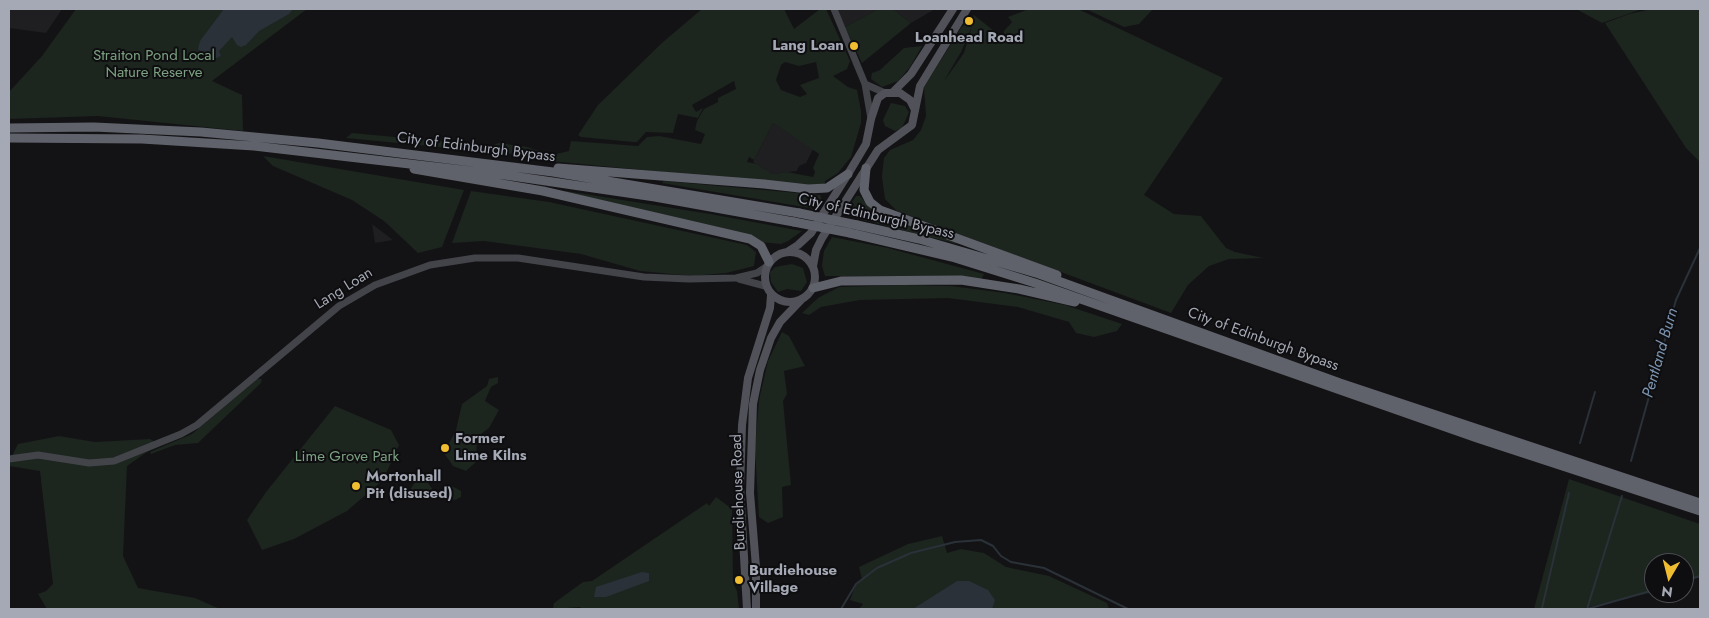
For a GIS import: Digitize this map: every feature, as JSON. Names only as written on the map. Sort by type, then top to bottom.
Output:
[{"type":"highway","name":"City of Edinburgh Bypass","points":[[9,128],[94,127],[200,132],[334,144],[503,165],[857,224],[991,259],[1212,335],[1340,383],[1700,503]]},
{"type":"highway","name":"City of Edinburgh Bypass","points":[[9,138],[152,139],[313,152],[542,180],[654,197],[850,233],[985,268],[1178,333],[1468,435],[1700,511]]},
{"type":"highway","points":[[313,152],[543,191],[750,239],[761,246],[768,265]]},
{"type":"highway","points":[[503,165],[656,175],[808,189],[828,188],[848,174]]},
{"type":"highway","points":[[866,168],[864,190],[870,202],[880,210],[993,249],[1212,335]]},
{"type":"highway","points":[[813,288],[841,281],[944,280],[978,282],[1067,300],[1178,333]]},
{"type":"main road","points":[[953,9],[911,74],[889,93],[878,98],[866,144],[806,238],[768,265],[765,286],[771,295],[788,302],[802,298],[813,288],[816,250],[822,238],[883,144],[909,130],[914,120],[923,80],[967,9]]},
{"type":"main road","points":[[889,93],[907,97],[915,110]]},
{"type":"main road","points":[[787,252],[803,255],[814,266]]},
{"type":"main road","name":"Burdiehouse Road","points":[[747,609],[740,487],[742,425],[748,378],[770,308],[771,295]]},
{"type":"main road","name":"Burdiehouse Road","points":[[756,609],[749,479],[751,426],[755,394],[771,338],[780,322],[802,298]]},
{"type":"street","points":[[834,9],[866,84],[871,119]]},
{"type":"street","points":[[866,84],[889,93]]},
{"type":"street","name":"Lang Loan","points":[[9,459],[38,455],[90,462],[114,461],[181,434],[198,425],[232,393],[338,306],[374,285],[430,265],[475,258],[511,258],[644,277],[736,278],[757,273],[768,265]]},
{"type":"street","name":"Lang Loan","points":[[736,278],[765,286]]},
{"type":"shaded area","points":[[9,9],[62,9],[46,33],[9,28]]},
{"type":"shaded area","points":[[224,9],[293,9],[289,14],[259,31],[246,45],[241,47],[237,45],[232,37],[219,51],[221,56],[214,59],[208,58],[198,49],[200,41]]},
{"type":"shaded area","points":[[837,9],[878,9],[845,27]]},
{"type":"shaded area","points":[[893,9],[935,9],[911,23]]},
{"type":"shaded area","points":[[773,123],[813,149],[806,163],[799,166],[797,171],[773,174],[753,162]]},
{"type":"shaded area","points":[[372,224],[393,240],[375,243]]},
{"type":"shaded area","points":[[642,572],[649,573],[649,581],[606,597],[594,597],[596,587]]},
{"type":"shaded area","points":[[957,581],[969,581],[988,590],[995,600],[992,609],[913,609]]},
{"type":"green space","name":"Straiton Pond Local Nature Reserve","points":[[76,9],[307,9],[212,81],[242,95],[243,131],[98,116],[9,119],[9,92],[42,56]]},
{"type":"green space","points":[[702,9],[784,9],[794,29],[820,9],[826,9],[850,61],[847,69],[833,76],[848,87],[857,90],[861,111],[861,123],[851,157],[838,173],[825,181],[825,185],[808,186],[550,161],[524,155],[346,138],[352,133],[491,146],[499,143],[527,147],[552,155],[569,151],[571,141],[638,146],[647,137],[659,136],[701,144],[705,134],[695,130],[697,121],[704,109],[718,102],[718,98],[736,89],[734,81],[692,105],[696,112],[703,108],[698,118],[678,114],[673,133],[646,132],[637,142],[581,137],[578,135],[598,105],[663,42]],"holes":[[[785,62],[799,66],[816,62],[819,78],[800,85],[807,94],[800,97],[781,90],[776,80],[781,65]],[[773,123],[819,154],[813,168],[815,172],[813,177],[787,172],[773,174],[757,164],[747,162],[749,157],[754,160]]]},
{"type":"green space","points":[[878,9],[893,9],[911,23],[862,63],[845,27]]},
{"type":"green space","points":[[1029,9],[1078,9],[1223,78],[1144,195],[1174,214],[1201,216],[1226,248],[1235,252],[1263,258],[1229,259],[1209,266],[1188,285],[1171,313],[897,211],[885,199],[882,177],[884,158],[890,150],[913,140],[921,130],[926,116],[924,87],[961,28],[974,15],[1004,39],[1004,31],[1012,22],[1008,17]],"holes":[[[972,26],[964,53],[944,81],[961,52]]]},
{"type":"green space","points":[[1086,9],[1153,9],[1139,24],[1124,27]]},
{"type":"green space","points":[[1576,9],[1642,9],[1602,23]]},
{"type":"green space","points":[[1652,9],[1700,9],[1700,162],[1686,148],[1605,23],[1629,14]]},
{"type":"green space","points":[[922,46],[910,67],[898,81],[882,87],[871,79],[872,73],[880,70],[904,48]]},
{"type":"green space","points":[[891,103],[905,106],[909,112],[902,128],[895,131],[885,126],[883,120]]},
{"type":"green space","points":[[263,156],[464,190],[442,247],[418,253],[384,221],[352,200],[273,166]]},
{"type":"green space","points":[[664,181],[820,195],[822,200],[816,209],[662,183]]},
{"type":"green space","points":[[471,191],[549,202],[747,245],[756,252],[754,266],[726,273],[693,276],[640,271],[581,254],[484,241],[452,243]]},
{"type":"green space","points":[[566,191],[802,231],[781,244],[760,242],[566,194]]},
{"type":"green space","points":[[856,196],[860,196],[870,208],[879,213],[958,240],[957,244],[844,215]]},
{"type":"green space","points":[[832,237],[888,248],[984,274],[981,280],[951,276],[825,276],[822,266],[824,251]]},
{"type":"green space","points":[[792,264],[803,268],[807,282],[801,291],[787,289],[778,292],[771,282],[770,272],[775,267]]},
{"type":"green space","points":[[951,286],[1005,293],[1065,305],[1122,324],[1117,331],[1094,337],[1076,333],[1069,322],[1018,307],[948,298],[860,300],[821,307],[809,315],[802,313],[818,298],[839,287]]},
{"type":"green space","points":[[782,332],[789,336],[805,366],[784,371],[787,394],[783,401],[791,485],[782,487],[783,517],[768,523],[759,517],[755,449],[759,400],[768,361]]},
{"type":"green space","points":[[498,377],[498,383],[491,387],[485,401],[499,410],[489,428],[477,437],[476,462],[466,471],[453,466],[444,453],[456,430],[462,404],[487,386],[489,379]]},
{"type":"green space","points":[[257,379],[262,379],[261,383],[198,443],[175,445],[151,454],[150,452],[192,434]]},
{"type":"green space","name":"Lime Grove Park","points":[[335,406],[391,430],[399,445],[383,480],[347,511],[294,539],[262,550],[247,520],[266,492]]},
{"type":"green space","points":[[59,436],[95,442],[150,439],[162,445],[147,452],[127,466],[123,556],[138,588],[195,598],[220,609],[47,609],[38,594],[46,591],[53,584],[40,471],[9,466],[9,462],[18,444]]},
{"type":"green space","points":[[1569,479],[1700,524],[1700,577],[1694,578],[1694,553],[1644,553],[1644,594],[1580,609],[1534,609]]},
{"type":"green space","points":[[426,480],[433,490],[442,492],[450,485],[461,491],[461,497],[455,500],[436,496],[417,497],[408,493],[415,482]]},
{"type":"green space","points":[[716,497],[732,509],[733,583],[737,591],[739,609],[582,609],[580,607],[553,609],[554,603],[583,582],[592,581],[707,503],[709,506]]},
{"type":"green space","points":[[942,536],[947,553],[961,549],[984,553],[1006,567],[1049,576],[1107,603],[1109,609],[859,609],[863,604],[850,600],[856,584],[862,579],[859,567],[908,544]]},
{"type":"waterway","name":"Pentland Burn","points":[[1631,461],[1676,300],[1700,248]]},
{"type":"waterway","points":[[1580,443],[1595,392]]},
{"type":"waterway","points":[[1542,608],[1569,493]]},
{"type":"waterway","name":"Pentland Burn","points":[[1587,609],[1622,496]]},
{"type":"waterway","points":[[841,609],[856,584],[877,568],[911,553],[955,542],[981,540],[993,546],[1001,556],[1011,562],[1044,568],[1128,609]]},
{"type":"waterway","points":[[1694,578],[1700,576]]},
{"type":"waterway","points":[[1537,609],[1587,609],[1644,593]]},
{"type":"place","name":"Loanhead Road","points":[[969,21]]},
{"type":"place","name":"Lang Loan","points":[[854,46]]},
{"type":"place","name":"Former Lime Kilns","points":[[445,448]]},
{"type":"place","name":"Mortonhall Pit (disused)","points":[[356,486]]},
{"type":"place","name":"Burdiehouse Village","points":[[739,580]]}]
